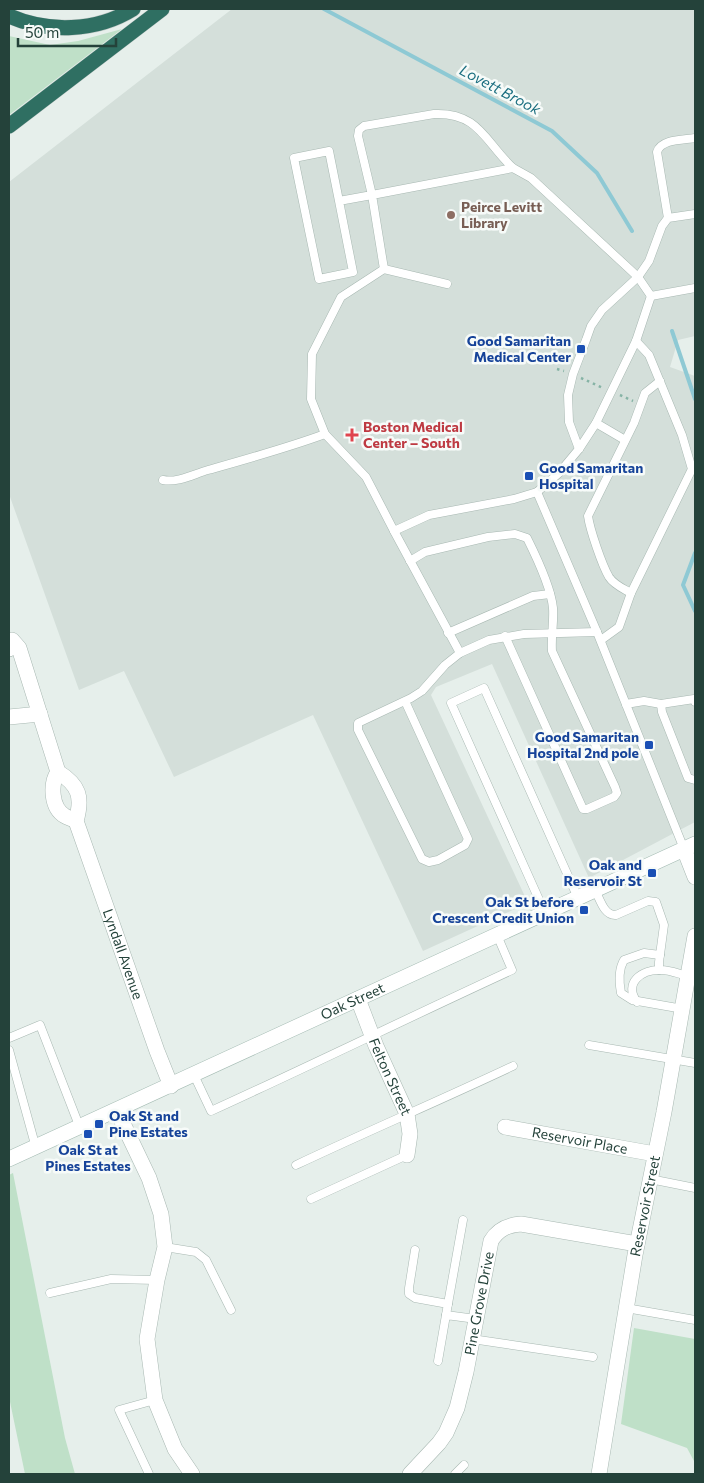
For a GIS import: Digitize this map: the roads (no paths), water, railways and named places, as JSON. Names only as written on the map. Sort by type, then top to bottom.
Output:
[{"type":"highway","points":[[9,16],[38,26],[64,28],[100,24],[133,9]]},
{"type":"highway","points":[[9,126],[162,9]]},
{"type":"street","name":"Lyndall Avenue","points":[[9,649],[12,640],[19,648],[58,772],[74,784],[80,800],[76,821],[171,1086]]},
{"type":"street","points":[[9,717],[40,714]]},
{"type":"street","name":"Lyndall Avenue","points":[[58,772],[54,778],[52,791],[57,807],[63,816],[76,821]]},
{"type":"street","points":[[689,846],[695,877]]},
{"type":"street","name":"Oak Street","points":[[9,1159],[80,1128],[689,846]]},
{"type":"street","name":"Reservoir Street","points":[[599,1474],[637,1244],[683,1009],[695,936]]},
{"type":"street","name":"Felton Street","points":[[358,998],[372,1035],[407,1114],[410,1134],[407,1155]]},
{"type":"street","points":[[117,1110],[149,1178],[161,1214],[165,1247],[157,1280],[147,1339],[155,1400],[175,1449],[192,1474]]},
{"type":"street","name":"Reservoir Place","points":[[505,1127],[655,1154]]},
{"type":"street","name":"Pine Grove Drive","points":[[410,1474],[432,1452],[446,1433],[457,1408],[491,1241],[494,1236],[505,1227],[521,1224],[637,1244]]},
{"type":"lane","points":[[384,269],[372,195],[358,136],[359,130],[364,126],[434,114],[457,115],[466,118],[488,139],[513,168],[530,178],[638,277],[651,296]]},
{"type":"lane","points":[[668,218],[657,152],[659,147],[665,143],[695,138]]},
{"type":"lane","points":[[329,151],[339,202],[353,272],[319,279],[294,158],[329,151]]},
{"type":"lane","points":[[339,202],[513,168]]},
{"type":"lane","points":[[579,449],[569,422],[568,395],[573,374],[591,326],[602,310],[638,277],[649,261],[662,226],[668,218],[695,214]]},
{"type":"lane","points":[[447,284],[384,269],[341,297],[312,354],[311,399],[325,434],[366,477],[460,653]]},
{"type":"lane","points":[[651,296],[695,288]]},
{"type":"lane","points":[[394,531],[430,515],[514,499],[537,492],[559,473],[579,449],[596,423],[636,341],[651,296]]},
{"type":"lane","points":[[601,640],[619,627],[632,593],[692,469],[682,435],[649,355],[636,341]]},
{"type":"lane","points":[[632,593],[609,578],[589,526],[588,516],[625,440],[645,393],[660,381]]},
{"type":"lane","points":[[596,423],[625,440]]},
{"type":"lane","points":[[163,480],[169,481],[224,466],[287,448],[325,434]]},
{"type":"lane","points":[[537,492],[601,640],[626,704],[689,846]]},
{"type":"lane","points":[[410,562],[425,552],[488,537],[515,534],[527,538],[550,594],[553,608],[552,651],[617,793],[614,797],[583,809],[505,636]]},
{"type":"lane","points":[[448,633],[533,596],[550,594]]},
{"type":"lane","points":[[404,701],[468,839],[465,846],[438,860],[430,862],[422,859],[358,730],[358,723],[404,701],[422,690],[445,665],[460,653],[489,640],[505,636],[597,632]]},
{"type":"lane","points":[[545,913],[451,704],[484,688],[578,898]]},
{"type":"lane","points":[[626,704],[644,701],[661,704],[694,699],[695,702]]},
{"type":"lane","points":[[661,704],[662,712],[688,778],[695,780]]},
{"type":"lane","points":[[596,890],[606,912],[610,915],[616,915],[648,901],[656,902],[664,925],[660,970]]},
{"type":"lane","points":[[194,1075],[211,1111],[512,970],[497,935]]},
{"type":"lane","points":[[660,955],[640,954],[622,962],[619,977],[621,993],[637,1002],[683,1009]]},
{"type":"lane","points":[[637,1002],[632,990],[634,980],[648,973],[660,970],[688,976]]},
{"type":"lane","points":[[9,1038],[40,1025],[80,1128]]},
{"type":"lane","points":[[589,1045],[695,1063]]},
{"type":"lane","points":[[9,1050],[36,1148]]},
{"type":"lane","points":[[296,1165],[513,1066]]},
{"type":"lane","points":[[312,1199],[407,1155]]},
{"type":"lane","points":[[650,1179],[695,1188]]},
{"type":"lane","points":[[438,1361],[464,1220]]},
{"type":"lane","points":[[165,1247],[196,1252],[206,1260],[231,1310]]},
{"type":"lane","points":[[415,1250],[409,1294],[415,1298],[448,1304]]},
{"type":"lane","points":[[50,1292],[111,1280],[157,1280]]},
{"type":"lane","points":[[626,1308],[695,1320]]},
{"type":"lane","points":[[446,1315],[476,1319]]},
{"type":"lane","points":[[472,1339],[593,1357]]},
{"type":"lane","points":[[149,1474],[119,1410],[155,1400]]},
{"type":"lane","points":[[455,1474],[464,1465]]},
{"type":"waterway","name":"Lovett Brook","points":[[324,9],[552,131],[597,173],[632,231]]},
{"type":"waterway","name":"Lovett Brook","points":[[672,331],[695,399]]},
{"type":"waterway","name":"Lovett Brook","points":[[695,553],[683,585],[695,611]]},
{"type":"place","name":"Peirce Levitt Library","points":[[451,215]]},
{"type":"place","name":"Good Samaritan Medical Center","points":[[581,349]]},
{"type":"place","name":"Boston Medical Center – South","points":[[352,435]]},
{"type":"place","name":"Good Samaritan Hospital","points":[[529,476]]},
{"type":"place","name":"Good Samaritan Hospital 2nd pole","points":[[649,745]]},
{"type":"place","name":"Oak and Reservoir St","points":[[652,873]]},
{"type":"place","name":"Oak St before Crescent Credit Union","points":[[584,910]]},
{"type":"place","name":"Oak St and Pine Estates","points":[[99,1124]]},
{"type":"place","name":"Oak St at Pines Estates","points":[[88,1134]]}]
